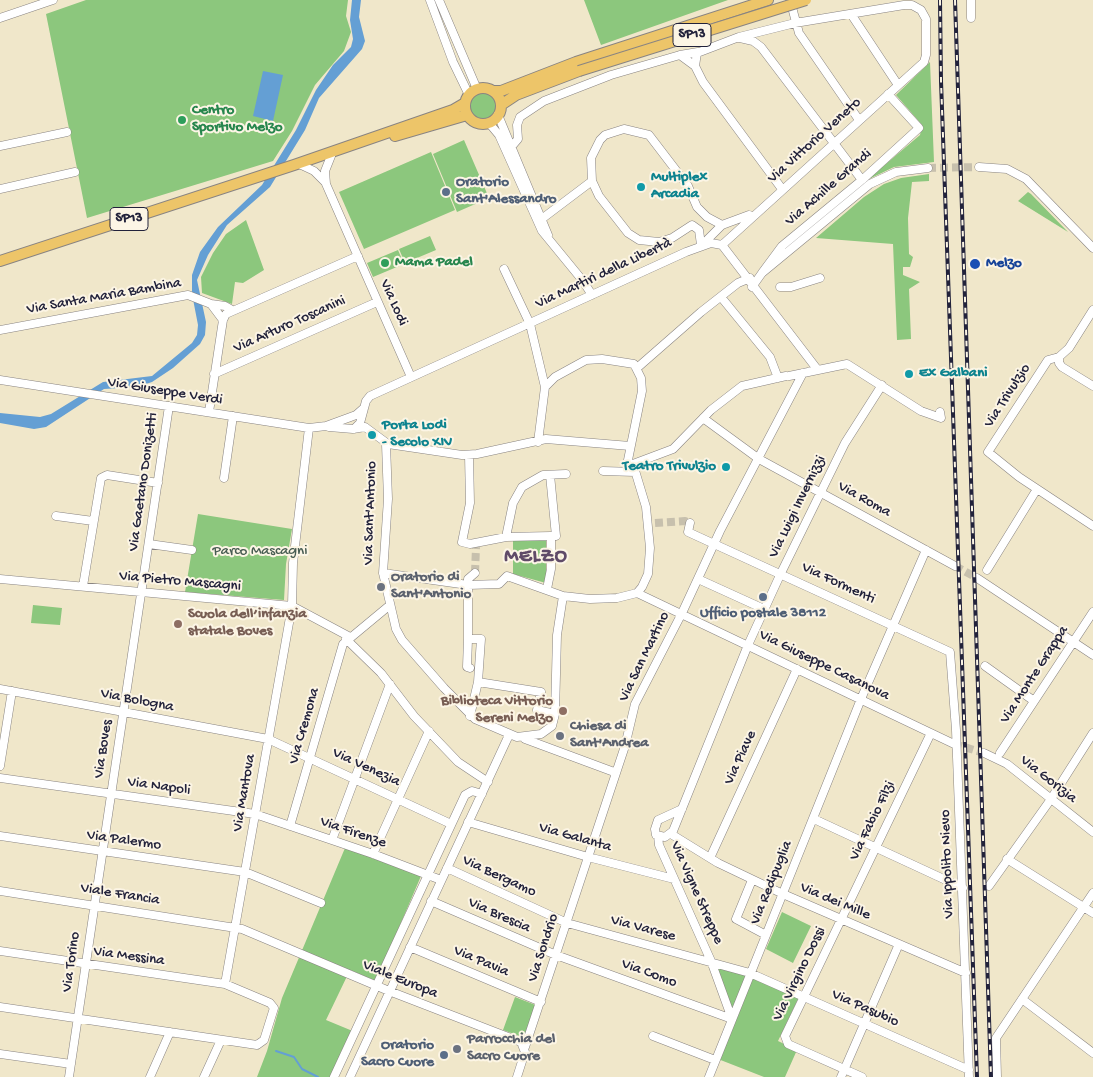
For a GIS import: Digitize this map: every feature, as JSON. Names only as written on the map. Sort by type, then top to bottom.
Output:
[{"type":"main road","name":"SP13","points":[[296,165],[453,110],[470,96],[485,88],[501,91],[768,0]]},
{"type":"main road","name":"SP13","points":[[501,105],[516,95],[577,66],[806,0]]},
{"type":"main road","points":[[470,96],[468,115],[476,123],[489,123],[498,115],[501,105],[499,98],[493,91]]},
{"type":"main road","name":"SP13","points":[[0,261],[259,176],[468,115]]},
{"type":"street","points":[[430,0],[453,62],[470,96]]},
{"type":"street","points":[[439,0],[470,96]]},
{"type":"street","points":[[971,0],[971,18]]},
{"type":"street","points":[[0,18],[49,1]]},
{"type":"street","points":[[791,4],[800,36],[859,120]]},
{"type":"street","name":"Via Vittorio Veneto","points":[[722,245],[760,208],[924,62],[926,55],[926,17],[921,10],[910,5],[851,14]]},
{"type":"street","points":[[500,139],[511,143],[518,140],[519,119],[532,109],[563,92],[680,55],[698,52],[739,37],[795,23],[851,14],[898,85]]},
{"type":"street","points":[[739,37],[754,42],[761,47],[862,180]]},
{"type":"street","points":[[698,52],[695,63],[703,82],[782,189]]},
{"type":"street","points":[[680,55],[695,63]]},
{"type":"street","name":"Via Achille Grandi","points":[[760,275],[782,246],[862,180],[919,128],[888,94]]},
{"type":"street","points":[[498,115],[511,143],[540,220]]},
{"type":"street","points":[[489,123],[500,139],[552,244],[587,285],[592,295]]},
{"type":"street","points":[[701,245],[699,230],[692,225],[670,239],[659,242],[644,241],[633,237],[607,208],[592,181],[591,158],[600,140],[619,130],[640,132],[653,139],[688,186],[694,203],[701,212],[722,225],[722,245],[752,287],[817,369]]},
{"type":"street","points":[[0,146],[66,132]]},
{"type":"street","points":[[326,184],[325,171],[331,156]]},
{"type":"street","name":"Via Lodi","points":[[296,165],[314,171],[326,184],[411,377]]},
{"type":"street","points":[[979,167],[1004,169],[1022,176],[1034,185],[1093,248]]},
{"type":"street","points":[[752,287],[760,275],[876,181],[898,171],[928,168]]},
{"type":"street","points":[[0,189],[75,172]]},
{"type":"street","points":[[540,220],[592,181]]},
{"type":"street","name":"Via Vittorio Veneto","points":[[701,245],[722,225],[741,220],[760,208]]},
{"type":"street","name":"Via Martiri della Libertà","points":[[364,408],[368,396],[701,245],[711,243],[722,245]]},
{"type":"street","points":[[227,314],[358,256]]},
{"type":"street","points":[[504,269],[530,324],[545,387],[538,442]]},
{"type":"street","points":[[637,368],[721,297],[747,279],[760,275]]},
{"type":"street","points":[[780,287],[792,287],[820,278]]},
{"type":"street","name":"Via Santa Maria Bambina","points":[[0,330],[191,296],[210,304],[223,306],[227,314]]},
{"type":"street","points":[[721,297],[771,358],[784,377]]},
{"type":"street","name":"Via Arturo Toscanini","points":[[214,374],[377,302]]},
{"type":"street","points":[[210,304],[227,314]]},
{"type":"street","name":"Via Trivulzio","points":[[1037,489],[990,456],[988,450],[1048,360],[1058,357],[1074,342],[1093,310]]},
{"type":"street","points":[[209,412],[214,374],[227,314]]},
{"type":"street","points":[[1058,357],[1062,367],[1093,386]]},
{"type":"street","points":[[545,387],[566,371],[591,359],[630,362],[637,368],[642,391],[630,446],[632,467],[652,523],[649,569],[643,585],[636,593],[606,600],[563,596],[547,589],[551,569],[551,536]]},
{"type":"street","points":[[603,471],[632,467],[671,451],[702,418],[742,386],[817,369],[847,364],[927,413],[941,418],[940,412]]},
{"type":"street","name":"Via San Martino","points":[[588,857],[614,772],[625,746],[635,704],[682,613],[715,542],[803,373]]},
{"type":"street","name":"Via Giuseppe Verdi","points":[[0,380],[309,428],[326,426]]},
{"type":"street","name":"Via Luigi Invernizzi","points":[[671,834],[764,609],[848,438],[882,385]]},
{"type":"street","name":"Via Gaetano Donizetti","points":[[142,592],[169,406]]},
{"type":"street","points":[[326,426],[350,417],[364,408]]},
{"type":"street","points":[[353,429],[360,423],[364,408]]},
{"type":"street","points":[[224,478],[233,416]]},
{"type":"street","points":[[350,417],[354,417],[358,421],[353,429]]},
{"type":"street","name":"Via Roma","points":[[702,418],[759,458],[955,566]]},
{"type":"street","points":[[326,426],[369,429],[386,444],[469,455],[548,439],[630,446]]},
{"type":"street","name":"Via Mantova","points":[[225,984],[292,606],[293,561],[309,428]]},
{"type":"street","name":"Via Sant'Antonio","points":[[386,444],[388,500],[383,573],[468,585],[499,584],[505,576],[508,576],[547,589]]},
{"type":"street","points":[[469,455],[470,503],[461,540],[466,544],[476,545],[506,536],[556,536],[546,475]]},
{"type":"street","points":[[506,536],[513,503],[519,490],[526,483],[546,475],[566,474]]},
{"type":"street","points":[[83,586],[99,482],[102,476],[107,475],[158,483]]},
{"type":"street","points":[[987,570],[1037,489],[1093,526]]},
{"type":"street","points":[[56,516],[93,521]]},
{"type":"street","name":"Via Formenti","points":[[690,523],[688,532],[715,542],[949,651]]},
{"type":"street","points":[[149,544],[192,550]]},
{"type":"street","name":"Via Redipuglia","points":[[709,1077],[861,700],[926,550]]},
{"type":"street","points":[[383,573],[396,629],[402,640],[470,716],[517,736],[614,772]]},
{"type":"street","points":[[470,668],[467,666],[468,579],[475,573]]},
{"type":"street","points":[[977,578],[1093,655]]},
{"type":"street","name":"Via Pietro Mascagni","points":[[0,579],[292,606],[348,638],[390,684],[414,716],[458,762],[488,782]]},
{"type":"street","points":[[698,579],[764,609]]},
{"type":"street","name":"Via Boves","points":[[102,851],[142,592]]},
{"type":"street","name":"Via Giuseppe Casanova","points":[[636,593],[682,613],[954,744]]},
{"type":"street","points":[[350,1077],[488,782],[517,736],[547,731],[553,724],[555,714],[557,635],[563,596]]},
{"type":"street","points":[[348,638],[358,633],[390,605]]},
{"type":"street","name":"Via Monte Grappa","points":[[1000,753],[1093,612]]},
{"type":"street","name":"Via Cremona","points":[[290,826],[342,644],[348,638]]},
{"type":"street","points":[[468,639],[481,639],[478,682],[470,716]]},
{"type":"street","name":"Via Ippolito Nievo","points":[[949,651],[952,656],[963,888],[969,1073]]},
{"type":"street","points":[[984,666],[1034,701]]},
{"type":"street","name":"Via Piave","points":[[710,858],[797,669]]},
{"type":"street","points":[[478,682],[541,692],[537,710],[555,714]]},
{"type":"street","points":[[332,840],[390,684]]},
{"type":"street","name":"Via Bologna","points":[[0,689],[268,740]]},
{"type":"street","points":[[0,766],[12,692]]},
{"type":"street","points":[[373,854],[429,731]]},
{"type":"street","points":[[989,886],[1051,799],[1093,734]]},
{"type":"street","name":"Via Fabio Filzi","points":[[841,919],[930,735]]},
{"type":"street","name":"Via Venezia","points":[[268,740],[398,798],[451,824]]},
{"type":"street","name":"Via Gorizia","points":[[984,753],[1003,762],[1093,832]]},
{"type":"street","name":"Via Napoli","points":[[0,778],[255,814]]},
{"type":"street","points":[[334,1077],[466,793],[474,791],[482,794]]},
{"type":"street","points":[[671,834],[658,836],[655,829],[658,820],[682,809]]},
{"type":"street","name":"Via Firenze","points":[[255,814],[373,854],[441,880]]},
{"type":"street","points":[[814,819],[963,888]]},
{"type":"street","name":"Via Galanta","points":[[468,822],[588,857],[674,879]]},
{"type":"street","name":"Via dei Mille","points":[[671,834],[710,858],[752,880],[966,973]]},
{"type":"street","name":"Via Palermo","points":[[0,836],[245,872],[321,903]]},
{"type":"street","name":"Via Vigne Streppe","points":[[658,836],[658,845],[712,961],[732,1019]]},
{"type":"street","name":"Via Torino","points":[[69,1077],[102,851]]},
{"type":"street","name":"Via Sondrio","points":[[525,1047],[588,857]]},
{"type":"street","points":[[1007,859],[1093,912]]},
{"type":"street","name":"Via Bergamo","points":[[447,868],[567,923]]},
{"type":"street","points":[[752,880],[736,918],[739,923],[766,935]]},
{"type":"street","points":[[422,886],[433,888],[435,893]]},
{"type":"street","name":"Viale Francia","points":[[0,891],[95,904],[235,927]]},
{"type":"street","points":[[997,1077],[996,1038],[1093,893]]},
{"type":"street","name":"Via Brescia","points":[[431,901],[556,955]]},
{"type":"street","name":"Via Virgino Dossi","points":[[841,919],[785,1036],[785,1041],[844,1069]]},
{"type":"street","name":"Via Varese","points":[[567,923],[712,961],[750,973]]},
{"type":"street","name":"Viale Europa","points":[[235,927],[389,991],[521,1042],[525,1047]]},
{"type":"street","points":[[840,1077],[899,944]]},
{"type":"street","name":"Via Pavia","points":[[410,947],[541,1002]]},
{"type":"street","name":"Via Messina","points":[[0,951],[225,984],[268,1002],[274,1008],[261,1044],[221,1040]]},
{"type":"street","name":"Via Como","points":[[556,955],[732,1019]]},
{"type":"street","points":[[382,973],[387,980],[394,980]]},
{"type":"street","name":"Via Pasubio","points":[[750,973],[804,996],[969,1073]]},
{"type":"street","points":[[1022,999],[1093,1054]]},
{"type":"street","points":[[0,1007],[221,1040],[204,1077]]},
{"type":"street","points":[[150,1077],[170,1032]]},
{"type":"street","points":[[652,1036],[715,1060]]},
{"type":"street","points":[[517,1077],[524,1057],[525,1047]]},
{"type":"street","points":[[0,1054],[71,1064]]},
{"type":"street","points":[[844,1069],[862,1077]]},
{"type":"green space","name":"Centro Sportivo Melzo","points":[[86,0],[348,0],[346,16],[351,32],[344,51],[315,85],[292,131],[273,161],[87,218],[46,14]]},
{"type":"green space","points":[[584,0],[728,0],[601,45]]},
{"type":"green space","points":[[930,62],[934,162],[894,167],[867,180],[920,135],[922,125],[896,95]]},
{"type":"green space","points":[[483,92],[494,96],[498,107],[494,118],[483,122],[472,118],[468,107],[472,96]]},
{"type":"green space","points":[[464,140],[489,198],[457,212],[433,154]]},
{"type":"green space","points":[[431,152],[455,210],[364,249],[339,192]]},
{"type":"green space","points":[[929,174],[929,181],[912,182],[908,218],[909,254],[913,257],[910,267],[903,267],[903,275],[920,282],[909,289],[911,339],[897,340],[893,244],[816,238],[864,197],[884,184],[901,178]]},
{"type":"green space","points":[[1028,192],[1031,194],[1068,232],[1018,201]]},
{"type":"green space","points":[[246,220],[264,270],[243,283],[235,282],[232,304],[202,293],[201,277],[213,253],[226,234]]},
{"type":"green space","name":"Mama Padel","points":[[430,236],[436,250],[405,263],[399,249]]},
{"type":"green space","name":"Mama Padel","points":[[398,250],[404,264],[373,277],[367,263]]},
{"type":"green space","name":"Parco Mascagni","points":[[198,514],[292,529],[286,564],[284,600],[185,592]]},
{"type":"green space","points":[[513,537],[546,537],[546,583],[513,574]]},
{"type":"green space","points":[[33,605],[62,608],[60,625],[31,623]]},
{"type":"green space","points":[[345,848],[421,876],[376,981],[350,970],[326,1020],[355,1032],[334,1077],[257,1077],[267,1051],[282,998]]},
{"type":"green space","points":[[782,912],[811,926],[793,963],[766,949]]},
{"type":"green space","points":[[721,965],[746,976],[731,1011],[718,971]]},
{"type":"green space","points":[[753,977],[799,997],[778,1041],[797,1050],[785,1077],[764,1077],[718,1059]]},
{"type":"green space","points":[[515,997],[538,1006],[525,1038],[503,1030]]},
{"type":"water","points":[[352,0],[361,0],[359,17],[365,41],[362,49],[319,98],[305,130],[270,187],[227,225],[208,255],[197,280],[206,322],[205,335],[200,344],[173,368],[152,382],[137,387],[104,389],[46,427],[34,429],[0,423],[0,413],[40,417],[51,414],[103,382],[152,376],[192,343],[197,335],[198,325],[192,294],[192,275],[200,252],[218,227],[262,185],[296,130],[316,90],[333,65],[351,47],[353,39],[350,20]]},
{"type":"water","points":[[263,71],[283,75],[273,121],[253,116]]},
{"type":"waterway","points":[[276,1051],[294,1057],[302,1069],[318,1077]]},
{"type":"tunnel","points":[[928,168],[979,167]]},
{"type":"tunnel","points":[[655,523],[685,521],[690,523]]},
{"type":"tunnel","points":[[475,573],[476,547]]},
{"type":"tunnel","points":[[955,566],[977,578]]},
{"type":"tunnel","points":[[954,744],[984,753]]},
{"type":"railway","points":[[940,0],[941,81],[977,1077]]},
{"type":"railway","points":[[955,0],[991,1077]]},
{"type":"place","name":"Centro Sportivo Melzo","points":[[182,120]]},
{"type":"place","name":"Multiplex Arcadia","points":[[641,187]]},
{"type":"place","name":"Oratorio Sant'Alessandro","points":[[446,192]]},
{"type":"place","name":"Mama Padel","points":[[385,263]]},
{"type":"place","name":"Melzo","points":[[975,264]]},
{"type":"place","name":"Ex Galbani","points":[[909,374]]},
{"type":"place","name":"Porta Lodi - Secolo XIV","points":[[372,435]]},
{"type":"place","name":"Teatro Trivulzio","points":[[726,467]]},
{"type":"place","name":"Oratorio di Sant'Antonio","points":[[381,587]]},
{"type":"place","name":"Ufficio postale 38112","points":[[763,597]]},
{"type":"place","name":"Scuola dell’infanzia statale Boves","points":[[178,624]]},
{"type":"place","name":"Biblioteca Vittorio Sereni Melzo","points":[[563,711]]},
{"type":"place","name":"Chiesa di Sant'Andrea","points":[[560,736]]},
{"type":"place","name":"Parrocchia del Sacro Cuore","points":[[457,1049]]},
{"type":"place","name":"Oratorio Sacro Cuore","points":[[444,1055]]},
{"type":"district","name":"MELZO","points":[[536,558]]}]
